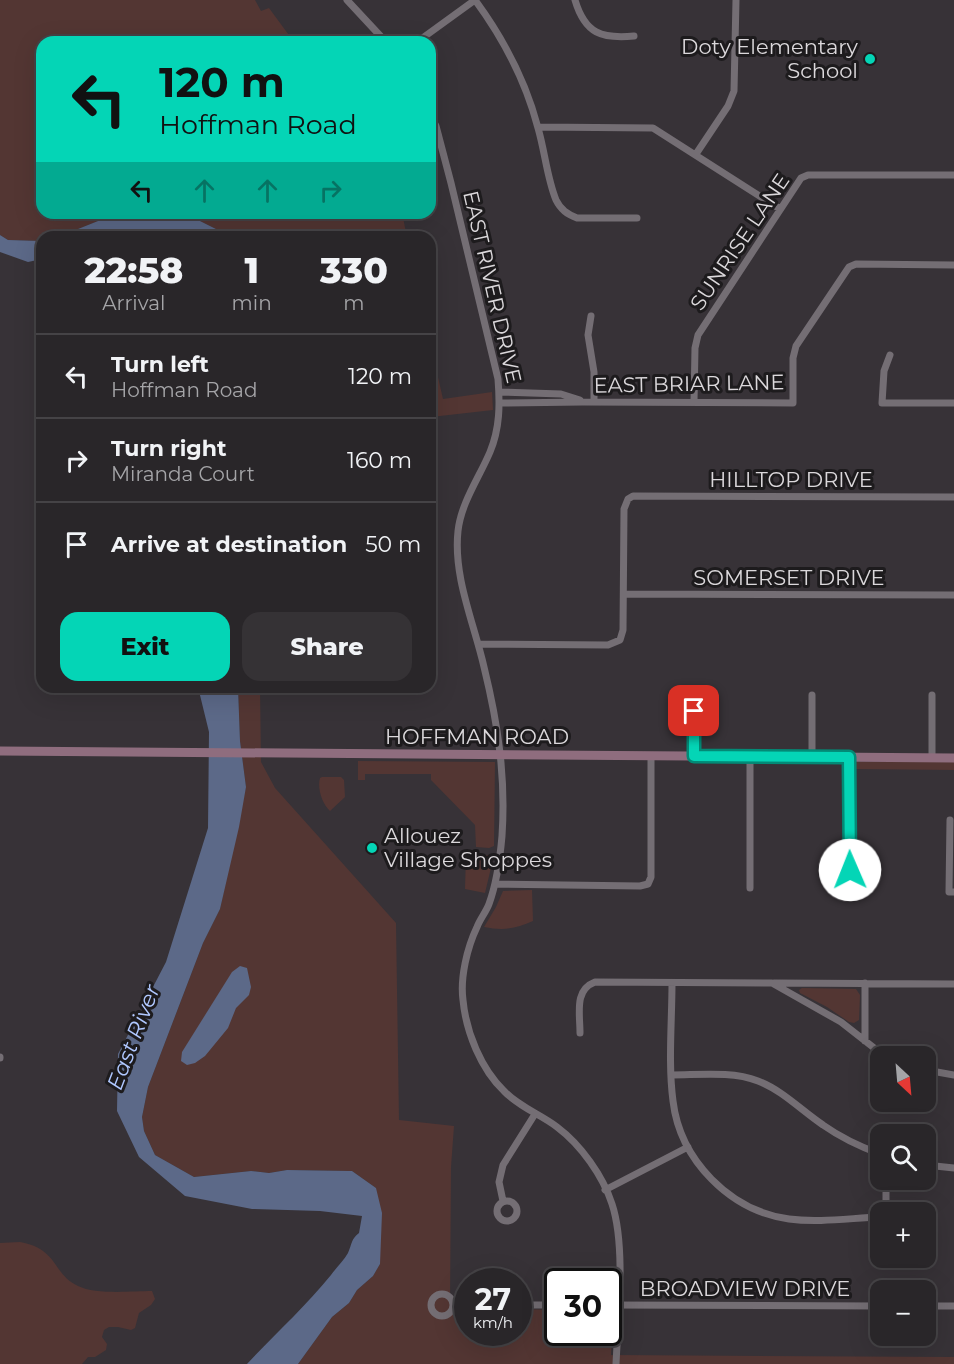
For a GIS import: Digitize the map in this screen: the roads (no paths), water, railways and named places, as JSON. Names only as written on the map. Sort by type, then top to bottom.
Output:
[{"type":"street","points":[[347,0],[380,36]]},
{"type":"street","points":[[425,36],[476,0],[512,59],[538,127],[555,196],[562,209],[568,215],[577,218],[637,218]]},
{"type":"street","points":[[575,0],[584,20],[600,34],[613,38],[634,36]]},
{"type":"street","points":[[696,154],[728,106],[734,91],[736,0]]},
{"type":"street","name":"EAST RIVER DRIVE","points":[[436,126],[498,379],[500,403],[492,445],[466,502],[458,528],[457,552],[461,577],[500,737],[502,833],[499,865],[489,907],[469,946],[462,999],[473,1043],[494,1080],[505,1093],[556,1126],[573,1141],[606,1190],[612,1203],[618,1230],[618,1268]]},
{"type":"street","points":[[538,127],[648,127],[660,131],[780,209]]},
{"type":"street","name":"SUNRISE LANE","points":[[694,402],[695,348],[698,335],[799,180],[808,175],[954,175]]},
{"type":"street","name":"EAST BRIAR LANE","points":[[500,403],[793,403],[793,358],[796,346],[849,267],[856,264],[954,265]]},
{"type":"street","points":[[591,316],[588,335],[593,369],[594,402]]},
{"type":"street","points":[[890,355],[884,371],[882,403],[954,404]]},
{"type":"street","name":"EAST BRIAR LANE","points":[[499,392],[561,394],[582,402]]},
{"type":"street","name":"HILLTOP DRIVE","points":[[624,594],[624,509],[628,499],[638,496],[954,497]]},
{"type":"street","points":[[478,644],[608,645],[620,640],[623,630],[624,594]]},
{"type":"street","name":"SOMERSET DRIVE","points":[[624,594],[954,595]]},
{"type":"street","points":[[694,694],[694,756]]},
{"type":"street","points":[[812,694],[812,757]]},
{"type":"street","points":[[932,695],[932,758]]},
{"type":"street","name":"HOFFMAN ROAD","points":[[0,751],[954,758]]},
{"type":"street","points":[[495,884],[640,886],[648,884],[651,878],[651,756]]},
{"type":"street","points":[[750,756],[750,888]]},
{"type":"street","points":[[849,757],[850,890]]},
{"type":"street","points":[[950,820],[949,892],[954,892]]},
{"type":"street","points":[[580,1033],[580,995],[586,985],[595,982],[954,984]]},
{"type":"street","points":[[672,983],[672,1075],[675,1114],[696,1161],[722,1189],[739,1202],[764,1212],[787,1219],[805,1220],[870,1217]]},
{"type":"street","points":[[772,983],[818,1008],[873,1046]]},
{"type":"street","points":[[865,983],[865,1041]]},
{"type":"street","points":[[936,1072],[954,1075]]},
{"type":"street","points":[[672,1075],[741,1076],[760,1081],[825,1127],[870,1149]]},
{"type":"street","points":[[503,1201],[499,1182],[503,1165],[535,1114]]},
{"type":"street","points":[[606,1190],[688,1147]]},
{"type":"street","points":[[936,1166],[954,1168]]},
{"type":"street","name":"BROADVIEW DRIVE","points":[[622,1305],[870,1306]]},
{"type":"street","points":[[936,1306],[954,1306]]},
{"type":"street","name":"EAST RIVER DRIVE","points":[[616,1364],[617,1346]]},
{"type":"water","points":[[103,219],[196,219],[220,231],[157,229],[73,231]]},
{"type":"water","points":[[0,235],[8,240],[36,241],[36,260],[28,262],[0,252]]},
{"type":"water","name":"East River","points":[[199,693],[238,693],[240,741],[246,787],[239,827],[220,909],[203,943],[148,1087],[142,1117],[144,1131],[155,1155],[194,1177],[251,1171],[269,1173],[287,1170],[352,1171],[376,1188],[382,1213],[380,1264],[373,1276],[357,1290],[349,1303],[332,1317],[298,1364],[247,1364],[331,1275],[348,1253],[353,1240],[359,1233],[362,1216],[320,1211],[252,1209],[185,1196],[139,1157],[117,1111],[118,1054],[166,962],[208,828],[209,732]]},
{"type":"water","points":[[240,966],[247,968],[251,987],[249,995],[236,1008],[228,1028],[205,1056],[187,1065],[181,1061],[182,1052],[232,972]]},
{"type":"place","name":"Doty Elementary School","points":[[870,59]]},
{"type":"place","name":"Allouez Village Shoppes","points":[[372,848]]}]
